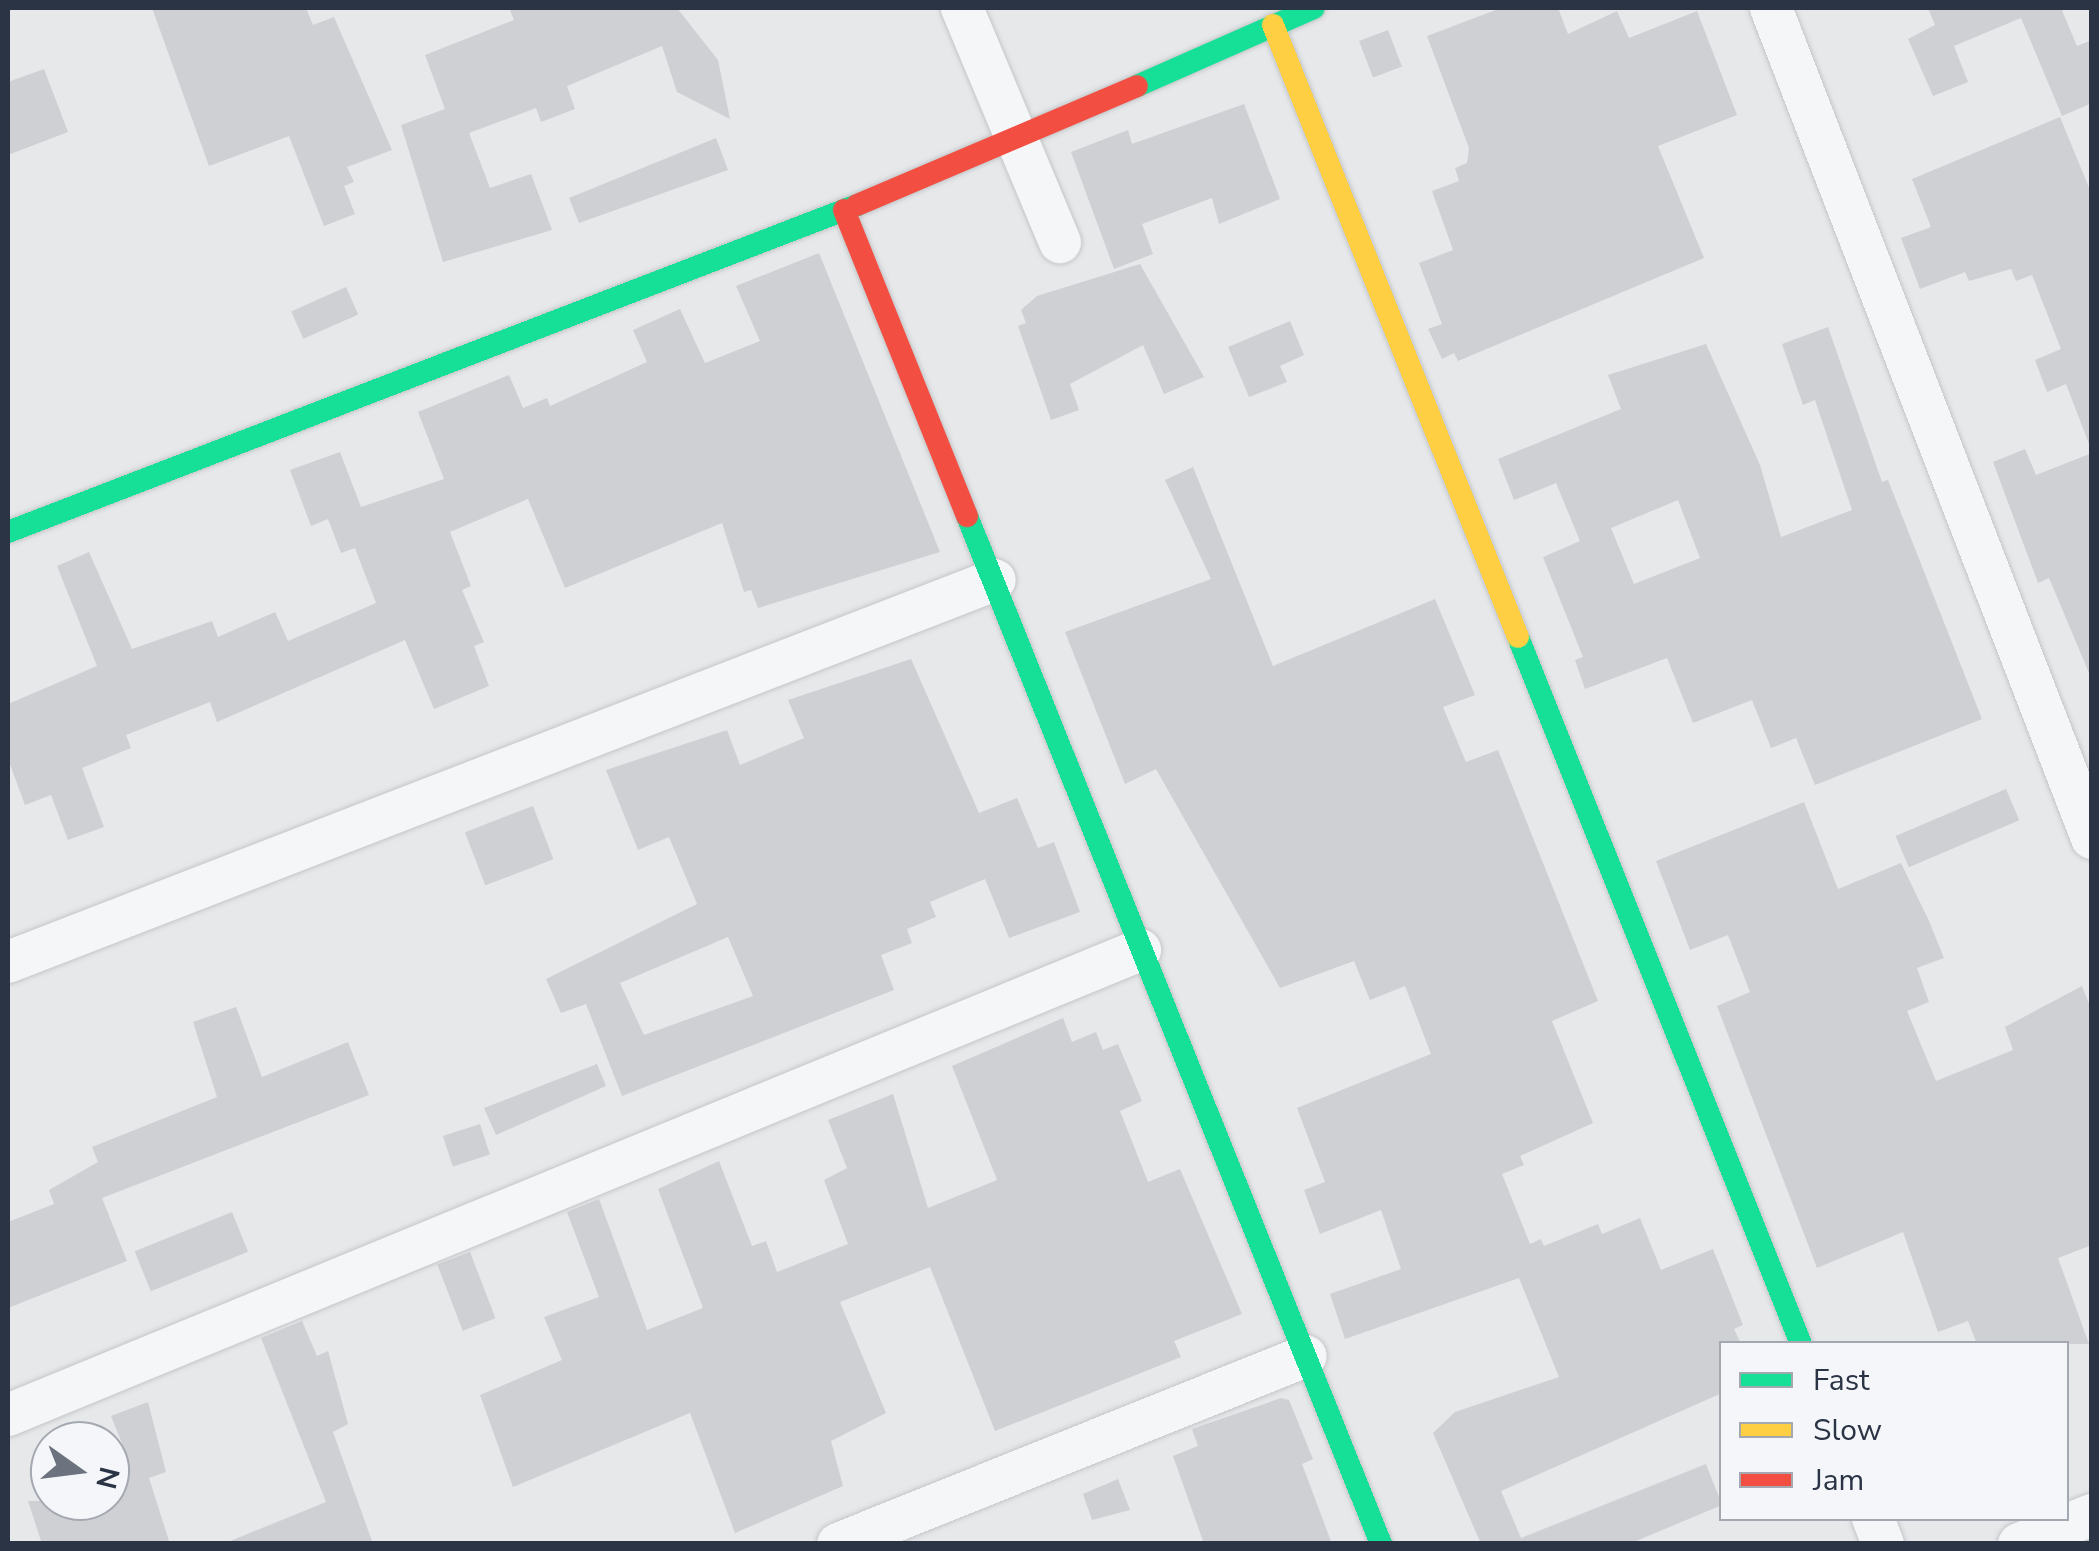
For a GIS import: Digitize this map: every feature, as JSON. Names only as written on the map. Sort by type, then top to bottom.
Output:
[{"type":"street","points":[[962,8],[1022,140],[1060,242]]},
{"type":"street","points":[[8,532],[1022,140],[1314,8]]},
{"type":"street","points":[[1771,8],[2092,838]]},
{"type":"street","points":[[1274,25],[1801,1341]]},
{"type":"street","points":[[844,210],[1381,1544]]},
{"type":"street","points":[[8,962],[995,580]]},
{"type":"street","points":[[8,1416],[1140,950]]},
{"type":"street","points":[[838,1544],[1306,1356]]},
{"type":"street","points":[[2018,1544],[2092,1514]]},
{"type":"building","points":[[152,8],[306,8],[313,25],[334,17],[392,150],[347,167],[354,182],[344,186],[355,214],[324,226],[289,136],[209,166]]},
{"type":"building","points":[[509,8],[677,8],[718,60],[730,119],[677,92],[662,46],[567,86],[575,109],[541,122],[536,108],[469,133],[490,188],[531,174],[552,230],[443,262],[401,125],[445,109],[425,55],[514,20]]},
{"type":"building","points":[[1501,8],[1558,8],[1568,34],[1617,11],[1629,38],[1697,11],[1737,115],[1658,146],[1704,258],[1458,361],[1454,353],[1442,359],[1428,329],[1442,324],[1419,263],[1453,250],[1432,191],[1459,181],[1455,168],[1467,163],[1469,148],[1427,36]]},
{"type":"building","points":[[1928,8],[2061,8],[2077,46],[2092,40],[2092,103],[2062,116],[2021,18],[1954,46],[1968,82],[1933,96],[1908,39],[1935,25]]},
{"type":"building","points":[[1388,30],[1402,66],[1373,78],[1359,41]]},
{"type":"building","points":[[44,69],[68,132],[8,155],[8,82]]},
{"type":"building","points":[[1244,104],[1280,199],[1219,224],[1212,198],[1142,224],[1153,254],[1114,269],[1071,152],[1128,130],[1132,144]]},
{"type":"building","points":[[2060,117],[2092,195],[2089,444],[2066,384],[2047,392],[2035,360],[2061,349],[2032,275],[2016,281],[2011,269],[1969,281],[1965,272],[1920,289],[1901,238],[1931,227],[1912,179]]},
{"type":"building","points":[[716,138],[728,170],[579,223],[569,198]]},
{"type":"building","points":[[819,253],[940,552],[758,608],[751,590],[744,592],[722,523],[565,588],[528,499],[450,532],[471,586],[462,590],[484,642],[474,646],[489,686],[434,709],[405,640],[217,722],[210,702],[126,735],[131,748],[82,768],[104,827],[68,840],[51,795],[25,805],[8,759],[8,704],[97,666],[57,566],[89,552],[132,649],[212,621],[218,637],[275,612],[288,641],[376,603],[355,548],[341,553],[328,519],[311,526],[290,470],[340,452],[361,507],[444,479],[418,412],[509,375],[523,408],[547,398],[550,406],[647,362],[633,330],[680,309],[705,363],[760,341],[736,286]]},
{"type":"building","points":[[1140,264],[1204,377],[1164,394],[1143,345],[1070,384],[1079,410],[1051,420],[1018,326],[1026,323],[1021,310],[1037,296]]},
{"type":"building","points":[[346,287],[358,314],[303,339],[291,311]]},
{"type":"building","points":[[1290,321],[1304,355],[1280,366],[1287,382],[1249,397],[1228,347]]},
{"type":"building","points":[[1828,327],[1882,482],[1888,480],[1982,719],[1815,785],[1796,738],[1771,748],[1752,700],[1693,723],[1667,658],[1585,689],[1575,660],[1583,657],[1543,557],[1580,541],[1556,483],[1514,500],[1498,459],[1621,409],[1608,375],[1706,344],[1760,465],[1781,537],[1852,510],[1815,400],[1803,405],[1782,344]],"holes":[[[1678,500],[1700,558],[1634,584],[1611,528]]]},
{"type":"building","points":[[2025,449],[2036,475],[2092,453],[2092,680],[2049,578],[2038,583],[1993,462]]},
{"type":"building","points":[[1193,467],[1273,666],[1435,599],[1475,695],[1443,707],[1466,762],[1498,750],[1598,1001],[1552,1021],[1593,1123],[1520,1156],[1524,1165],[1502,1174],[1530,1244],[1541,1239],[1544,1246],[1598,1224],[1602,1234],[1640,1218],[1661,1270],[1713,1249],[1743,1325],[1734,1329],[1740,1341],[1719,1341],[1719,1394],[1501,1491],[1521,1538],[1706,1464],[1719,1506],[1629,1544],[1481,1544],[1433,1433],[1455,1412],[1559,1377],[1519,1278],[1345,1339],[1330,1294],[1401,1269],[1381,1210],[1320,1234],[1304,1190],[1325,1182],[1297,1108],[1431,1054],[1405,986],[1370,1000],[1354,961],[1280,988],[1156,769],[1125,784],[1065,632],[1211,579],[1165,480]]},
{"type":"building","points":[[911,659],[979,813],[1017,798],[1038,848],[1054,842],[1080,912],[1009,938],[985,879],[930,902],[936,917],[907,929],[912,943],[881,955],[894,990],[622,1096],[586,1004],[561,1013],[546,979],[697,904],[669,837],[638,850],[606,770],[727,730],[740,765],[804,738],[788,700]],"holes":[[[728,937],[753,996],[644,1035],[620,983]]]},
{"type":"building","points":[[2006,789],[2019,820],[1909,867],[1896,836]]},
{"type":"building","points":[[1804,802],[1838,889],[1901,863],[1944,958],[1917,968],[1929,1002],[1907,1011],[1936,1081],[2013,1050],[2005,1027],[2082,986],[2092,1011],[2092,1245],[2058,1258],[2089,1344],[1976,1341],[1968,1321],[1938,1332],[1903,1232],[1817,1268],[1717,1006],[1750,992],[1728,935],[1690,950],[1656,861]]},
{"type":"building","points":[[533,806],[553,859],[485,885],[465,832]]},
{"type":"building","points":[[236,1007],[262,1077],[348,1042],[369,1095],[102,1198],[127,1261],[8,1308],[8,1222],[54,1204],[49,1190],[98,1162],[92,1147],[217,1097],[193,1022]]},
{"type":"building","points":[[1063,1018],[1072,1042],[1096,1032],[1103,1050],[1118,1044],[1142,1101],[1120,1111],[1148,1182],[1180,1169],[1242,1314],[1174,1341],[1181,1357],[995,1431],[930,1267],[840,1302],[886,1413],[831,1441],[843,1486],[735,1533],[690,1413],[513,1487],[480,1395],[562,1360],[544,1317],[599,1297],[567,1212],[599,1199],[647,1330],[703,1308],[658,1189],[719,1161],[752,1246],[766,1241],[777,1272],[848,1244],[824,1180],[847,1168],[828,1120],[893,1094],[928,1208],[997,1180],[952,1066]]},
{"type":"building","points":[[597,1064],[606,1086],[496,1135],[484,1108]]},
{"type":"building","points":[[480,1124],[490,1154],[453,1166],[443,1136]]},
{"type":"building","points":[[232,1212],[248,1252],[151,1291],[135,1251]]},
{"type":"building","points":[[470,1252],[495,1318],[463,1331],[437,1265]]},
{"type":"building","points":[[302,1321],[317,1356],[328,1351],[348,1424],[333,1432],[373,1544],[223,1544],[326,1502],[261,1338]]},
{"type":"building","points":[[1281,1398],[1289,1400],[1313,1459],[1302,1464],[1332,1544],[1204,1544],[1173,1456],[1198,1446],[1192,1429]]},
{"type":"building","points":[[148,1402],[166,1472],[149,1478],[170,1544],[42,1544],[35,1521],[130,1521],[130,1421],[113,1421],[111,1416]]},
{"type":"building","points":[[1118,1479],[1130,1510],[1092,1520],[1083,1494]]},
{"type":"traffic: fast","points":[[1137,86],[1314,8]]},
{"type":"traffic: fast","points":[[8,532],[857,205]]},
{"type":"traffic: fast","points":[[967,516],[1381,1544]]},
{"type":"traffic: fast","points":[[1518,637],[1800,1341]]},
{"type":"traffic: slow","points":[[1273,25],[1518,637]]},
{"type":"traffic: jam","points":[[857,205],[1137,86]]},
{"type":"traffic: jam","points":[[844,210],[967,516]]}]
